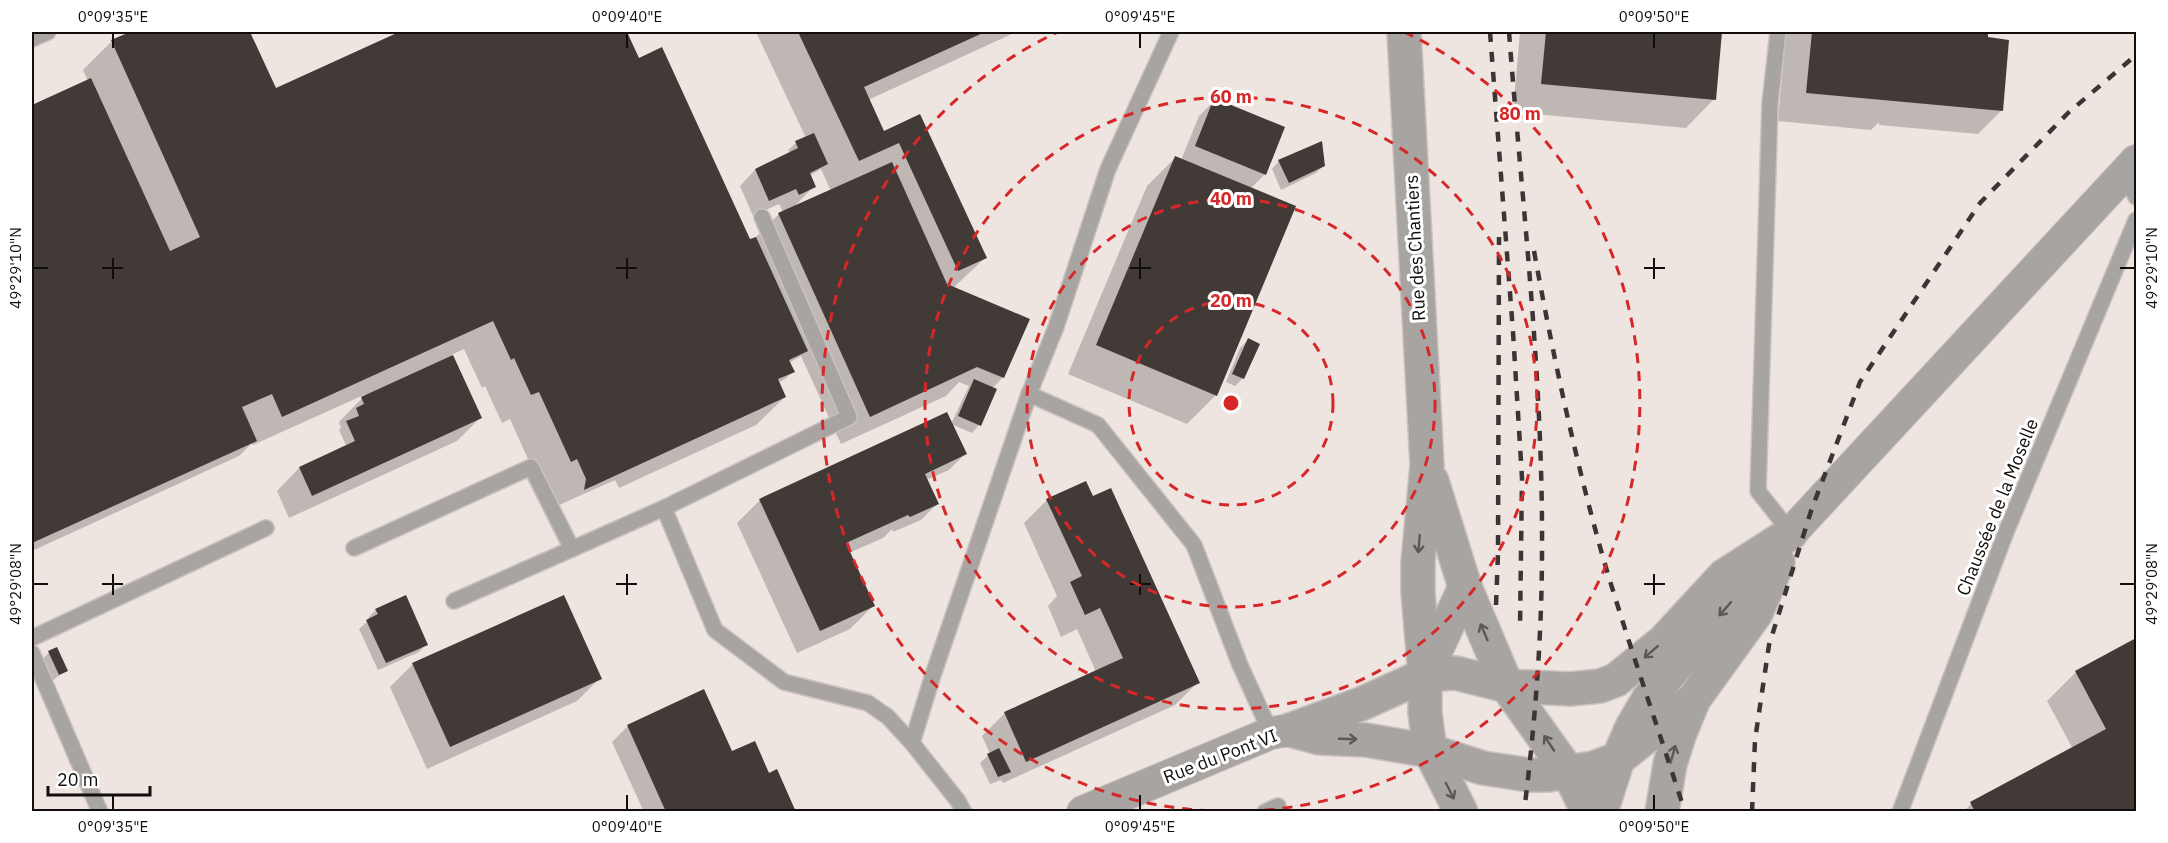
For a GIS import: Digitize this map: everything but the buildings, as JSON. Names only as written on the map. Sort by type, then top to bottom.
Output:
[{"type":"street","name":"Rue des Chantiers","points":[[1404,32],[1427,465],[1418,562],[1425,713],[1430,751],[1461,812]]},
{"type":"street","points":[[1601,812],[1618,759],[1648,698],[1791,533],[2133,177]]},
{"type":"street","name":"Rue des Chantiers","points":[[1427,465],[1465,587],[1507,686],[1569,773],[1588,812]]},
{"type":"street","points":[[1281,732],[1361,704],[1425,675],[1456,673],[1507,686],[1570,689],[1600,686],[1616,680],[1664,641],[1724,576],[1791,533]]},
{"type":"street","points":[[1662,812],[1670,764],[1694,699],[1756,613],[1791,533]]},
{"type":"street","points":[[1425,675],[1465,587]]},
{"type":"street","points":[[1281,732],[1320,738],[1366,740],[1430,751],[1483,768],[1511,773],[1529,775],[1569,773],[1618,759],[1694,699]]},
{"type":"street","name":"Rue du Pont VI","points":[[1083,812],[1281,732]]},
{"type":"lane","points":[[32,39],[48,32]]},
{"type":"lane","points":[[912,743],[933,675],[1029,394],[1056,327],[1108,169],[1171,32]]},
{"type":"lane","points":[[1778,32],[1770,103],[1758,491],[1791,533]]},
{"type":"lane","points":[[454,601],[664,508],[849,417],[762,217]]},
{"type":"lane","name":"Chaussée de la Moselle","points":[[1900,812],[2006,532],[2136,220]]},
{"type":"lane","points":[[1029,394],[1098,425],[1194,545],[1240,665],[1281,732]]},
{"type":"lane","points":[[354,548],[531,467],[572,549]]},
{"type":"lane","points":[[664,508],[715,630],[784,682],[868,703],[888,717],[912,743],[958,801],[964,812]]},
{"type":"lane","points":[[32,638],[266,528]]},
{"type":"lane","points":[[32,654],[100,812]]},
{"type":"lane","points":[[1264,812],[1278,806],[1278,812]]},
{"type":"railway","points":[[1490,32],[1522,478],[1520,628]]},
{"type":"railway","points":[[1509,32],[1531,290],[1541,484],[1542,582],[1539,647],[1535,713],[1524,812]]},
{"type":"railway","points":[[1752,812],[1755,740],[1769,645],[1811,511],[1860,382],[1980,203],[2068,113],[2136,55]]},
{"type":"railway","points":[[1496,605],[1499,237]]},
{"type":"railway","points":[[1534,251],[1565,407],[1593,523],[1623,624],[1685,812]]}]
